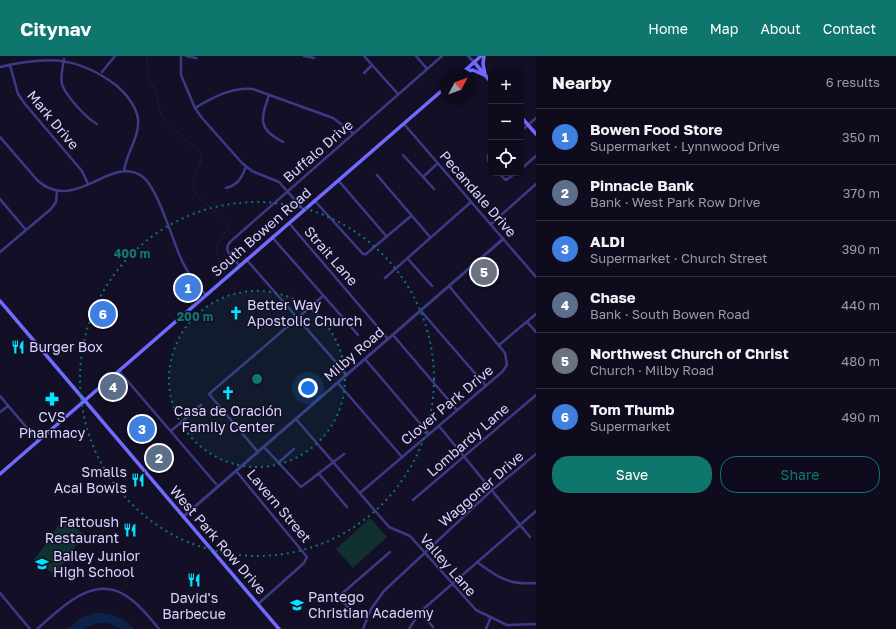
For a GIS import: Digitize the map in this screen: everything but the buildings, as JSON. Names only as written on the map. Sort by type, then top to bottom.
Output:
[{"type":"main road","points":[[467,68],[481,56]]},
{"type":"main road","points":[[484,56],[483,64],[486,77]]},
{"type":"main road","points":[[474,62],[486,77]]},
{"type":"main road","points":[[476,72],[486,77]]},
{"type":"main road","name":"South Bowen Road","points":[[0,474],[239,265],[440,92]]},
{"type":"main road","points":[[524,120],[536,134]]},
{"type":"main road","name":"West Park Row Drive","points":[[0,302],[280,629]]},
{"type":"street","points":[[102,72],[115,56]]},
{"type":"street","points":[[181,56],[181,76],[195,108],[202,118],[246,166],[274,179],[304,210]]},
{"type":"street","points":[[186,56],[196,58]]},
{"type":"street","points":[[304,56],[314,58]]},
{"type":"street","points":[[364,56],[398,94]]},
{"type":"street","points":[[416,56],[427,69]]},
{"type":"street","name":"Buffalo Drive","points":[[239,265],[228,252],[227,245],[442,56]]},
{"type":"street","points":[[468,56],[474,62]]},
{"type":"street","points":[[0,68],[40,59],[64,59],[78,60],[102,72],[128,96],[134,106],[138,118],[138,131],[127,155],[124,172]]},
{"type":"street","points":[[64,59],[62,85],[65,92],[90,120],[97,124]]},
{"type":"street","name":"Mark Drive","points":[[10,65],[18,94],[82,170],[88,184]]},
{"type":"street","points":[[364,73],[372,65]]},
{"type":"street","points":[[195,108],[212,98],[243,88],[253,89],[333,118],[353,133]]},
{"type":"street","points":[[269,95],[262,119],[264,127],[268,133],[283,142]]},
{"type":"street","points":[[524,128],[536,118]]},
{"type":"street","name":"Pecandale Drive","points":[[404,124],[536,277]]},
{"type":"street","points":[[0,137],[38,181],[44,186],[57,191],[73,190],[124,172],[142,176],[150,185],[182,261],[191,278],[206,295]]},
{"type":"street","points":[[403,155],[434,189]]},
{"type":"street","points":[[524,166],[536,156]]},
{"type":"street","points":[[423,177],[438,163]]},
{"type":"street","points":[[226,188],[232,187],[239,181],[246,166]]},
{"type":"street","points":[[377,175],[430,237]]},
{"type":"street","points":[[501,176],[506,180],[512,176]]},
{"type":"street","points":[[338,180],[387,237]]},
{"type":"street","points":[[491,224],[536,184]]},
{"type":"street","points":[[0,252],[54,205],[57,191]]},
{"type":"street","points":[[0,199],[26,230]]},
{"type":"street","points":[[314,200],[363,254],[366,254],[411,216]]},
{"type":"street","points":[[385,278],[471,202]]},
{"type":"street","name":"Strait Lane","points":[[289,223],[389,339]]},
{"type":"street","points":[[272,237],[358,335]]},
{"type":"street","name":"Milby Road","points":[[184,517],[504,239]]},
{"type":"street","points":[[246,259],[347,375]]},
{"type":"street","points":[[408,259],[432,286]]},
{"type":"street","name":"Clover Park Drive","points":[[360,493],[486,386],[505,369],[507,365],[505,353],[449,286]]},
{"type":"street","points":[[258,452],[209,394],[323,296]]},
{"type":"street","points":[[421,311],[486,386]]},
{"type":"street","points":[[499,346],[536,314]]},
{"type":"street","points":[[527,322],[536,332]]},
{"type":"street","points":[[393,335],[457,410]]},
{"type":"street","points":[[365,360],[429,434]]},
{"type":"street","points":[[119,371],[216,484]]},
{"type":"street","points":[[338,383],[402,457]]},
{"type":"street","name":"Lombardy Lane","points":[[413,500],[536,395]]},
{"type":"street","points":[[0,396],[38,441]]},
{"type":"street","points":[[171,431],[201,404]]},
{"type":"street","points":[[0,412],[8,406]]},
{"type":"street","name":"Valley Lane","points":[[296,419],[389,527],[410,536],[470,605],[490,619],[507,625],[536,624]]},
{"type":"street","points":[[439,426],[530,537]]},
{"type":"street","points":[[264,447],[300,487],[344,454]]},
{"type":"street","points":[[278,463],[294,449]]},
{"type":"street","name":"Waggoner Drive","points":[[363,629],[371,609],[384,591],[491,491],[536,454]]},
{"type":"street","name":"Lavern Street","points":[[236,472],[307,557],[304,563],[258,604]]},
{"type":"street","points":[[319,474],[347,507]]},
{"type":"street","points":[[409,629],[420,612],[536,511]]},
{"type":"street","points":[[367,618],[351,610],[338,597],[390,552]]},
{"type":"street","points":[[477,562],[501,579],[521,584],[536,583]]},
{"type":"street","points":[[37,629],[74,599],[92,590],[103,588],[120,592],[132,599],[159,629]]},
{"type":"street","points":[[0,593],[30,629]]},
{"type":"street","points":[[420,612],[433,627]]},
{"type":"street","points":[[486,629],[490,619]]},
{"type":"green space","points":[[370,518],[387,537],[353,568],[336,549]]},
{"type":"green space","points":[[63,519],[84,534],[55,575],[34,560]]},
{"type":"water","points":[[95,613],[106,613],[121,618],[134,629],[121,629],[108,623],[101,623],[84,629],[67,629],[82,617]]},
{"type":"waterway","points":[[147,56],[148,76],[156,93],[161,115],[175,130],[201,153],[201,162],[193,182],[195,192],[203,202],[221,215],[229,225],[218,244],[217,250],[220,263],[236,293]]},
{"type":"place","name":"Northwest Church of Christ","points":[[484,272]]},
{"type":"place","name":"Bowen Food Store","points":[[188,288]]},
{"type":"place","name":"Better Way Apostolic Church","points":[[236,313]]},
{"type":"place","name":"Tom Thumb","points":[[103,314]]},
{"type":"place","name":"Burger Box","points":[[18,347]]},
{"type":"place","name":"Chase","points":[[113,387]]},
{"type":"place","name":"Casa de Oración Family Center","points":[[228,393]]},
{"type":"place","name":"CVS Pharmacy","points":[[52,399]]},
{"type":"place","name":"ALDI","points":[[142,429]]},
{"type":"place","name":"Pinnacle Bank","points":[[159,458]]},
{"type":"place","name":"Smalls Acai Bowls","points":[[138,480]]},
{"type":"place","name":"Fattoush Restaurant","points":[[130,530]]},
{"type":"place","name":"Bailey Junior High School","points":[[42,564]]},
{"type":"place","name":"David's Barbecue","points":[[194,580]]},
{"type":"place","name":"Pantego Christian Academy","points":[[297,605]]}]
